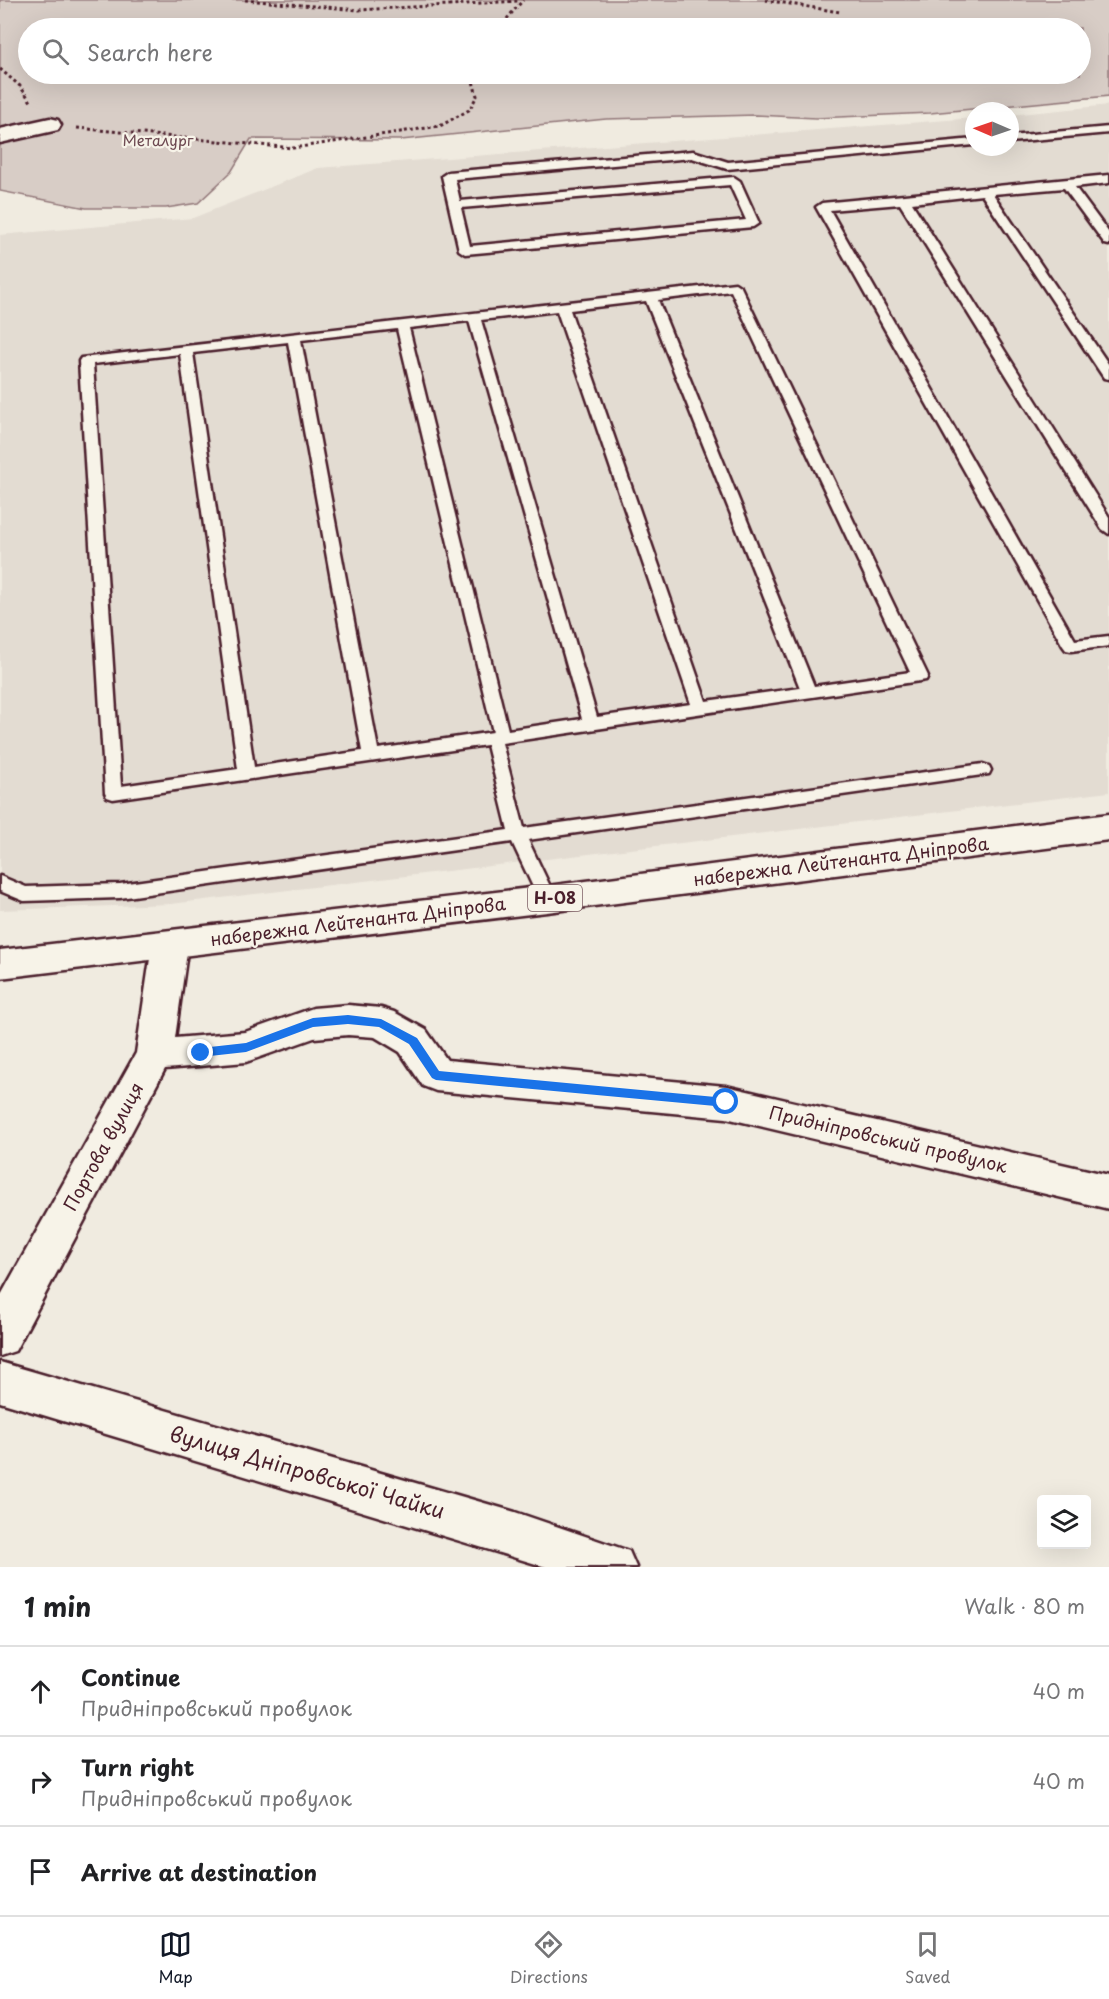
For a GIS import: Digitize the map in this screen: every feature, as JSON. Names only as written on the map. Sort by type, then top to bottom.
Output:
[{"type":"street","points":[[0,136],[50,125]]},
{"type":"street","name":"набережна Лейтенанта Дніпрова","points":[[0,964],[547,900],[1109,827]]},
{"type":"street","name":"Портова вулиця","points":[[0,1337],[154,1055],[170,945]]},
{"type":"street","name":"Придніпровський провулок","points":[[154,1055],[246,1047],[313,1023],[348,1020],[381,1023],[413,1041],[436,1075],[726,1102],[1109,1192]]},
{"type":"street","name":"вулиця Дніпровської Чайки","points":[[0,1382],[503,1530],[613,1567]]},
{"type":"lane","points":[[1019,138],[1109,130]]},
{"type":"lane","points":[[727,166],[753,223],[465,250],[448,176],[693,154],[727,166],[965,143]]},
{"type":"lane","points":[[1109,179],[822,207],[1071,646],[1109,641]]},
{"type":"lane","points":[[455,205],[734,181]]},
{"type":"lane","points":[[1067,184],[1109,241]]},
{"type":"lane","points":[[985,191],[1109,375]]},
{"type":"lane","points":[[904,200],[1109,529]]},
{"type":"lane","points":[[735,287],[920,676],[113,793],[86,361],[562,306],[735,287]]},
{"type":"lane","points":[[650,296],[809,692]]},
{"type":"lane","points":[[562,306],[700,708]]},
{"type":"lane","points":[[474,316],[591,724]]},
{"type":"lane","points":[[402,325],[498,737],[518,836],[547,900]]},
{"type":"lane","points":[[294,337],[371,755]]},
{"type":"lane","points":[[186,349],[247,773]]},
{"type":"lane","points":[[0,883],[24,894],[120,891],[983,770]]},
{"type":"path","points":[[245,0],[359,10],[521,1]]},
{"type":"path","points":[[765,0],[840,12]]},
{"type":"path","points":[[507,18],[521,1]]},
{"type":"path","points":[[0,69],[20,86],[50,125],[293,148],[440,126],[470,110],[477,96],[474,84]]},
{"type":"shaded area","points":[[1109,105],[1109,792],[171,904],[0,910],[0,235],[193,218],[318,168],[965,119],[965,156],[1019,156],[1019,114]]},
{"type":"green space","name":"Металург","points":[[0,0],[1109,0],[1109,96],[1019,105],[1019,102],[965,102],[965,110],[930,113],[816,118],[756,115],[606,119],[401,140],[251,139],[231,172],[198,203],[166,208],[86,208],[0,191]]},
{"type":"route","points":[[201,1053],[246,1047],[313,1023],[348,1020],[381,1023],[413,1041],[436,1075],[726,1102]]}]
